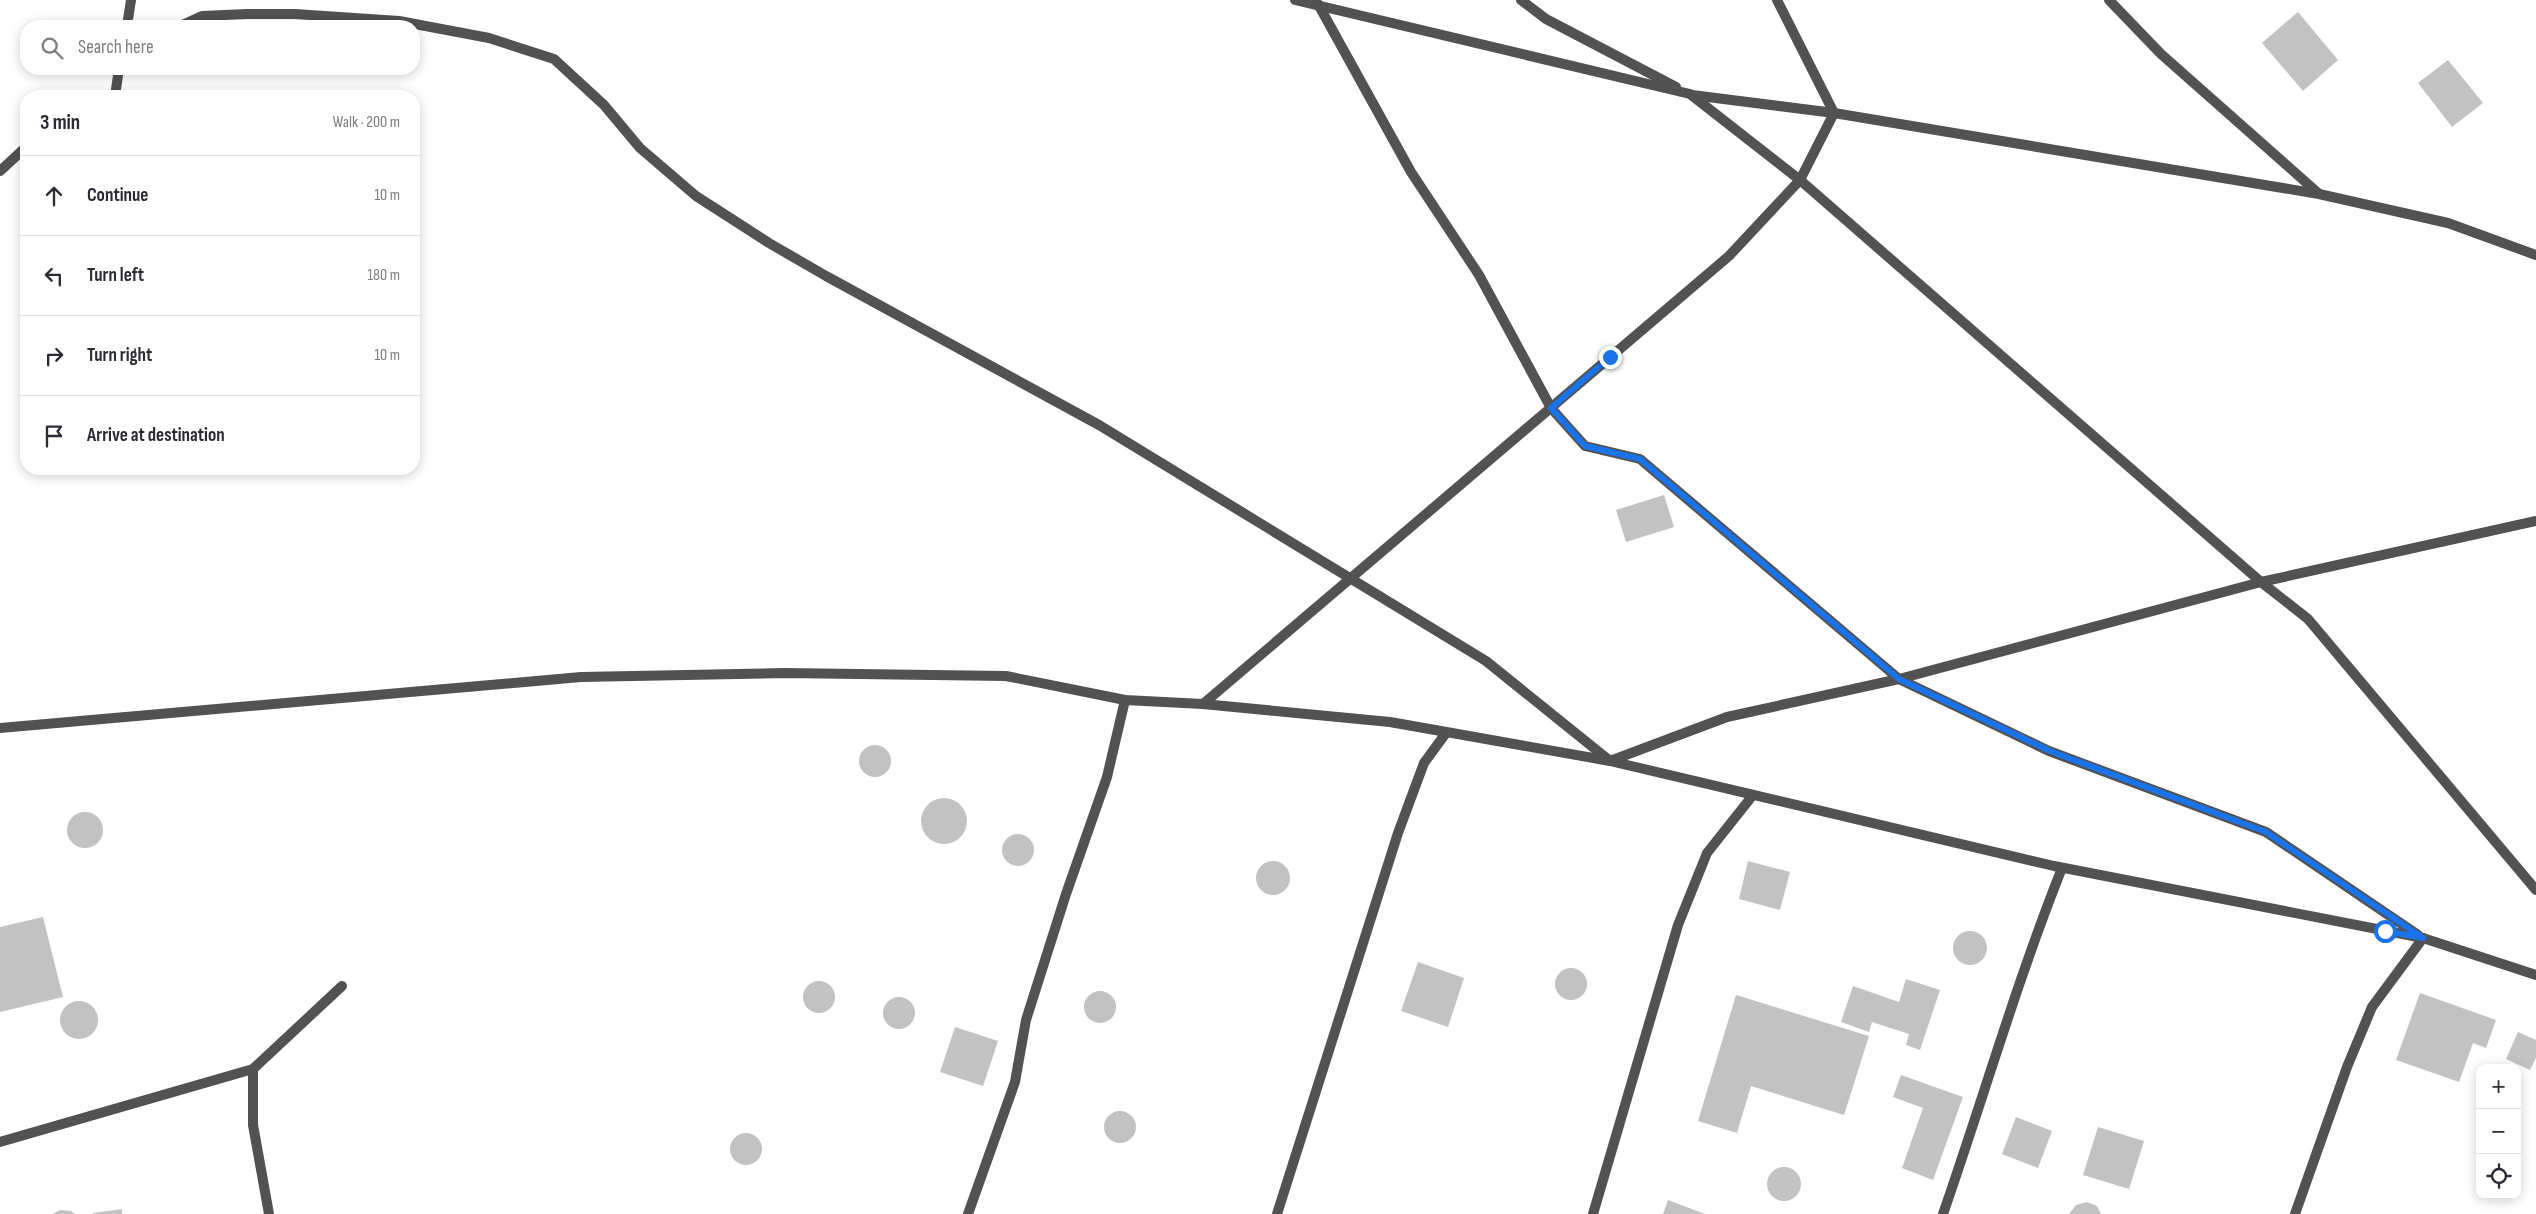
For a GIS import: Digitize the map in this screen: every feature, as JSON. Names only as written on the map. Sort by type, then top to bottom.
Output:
[{"type":"street","points":[[128,20],[131,0]]},
{"type":"street","points":[[1295,0],[1690,94],[1834,113],[2319,194],[2448,223],[2536,255]]},
{"type":"street","points":[[1520,0],[1546,19],[1690,94],[1800,180],[2261,582],[2308,618],[2536,890]]},
{"type":"street","points":[[1778,0],[1834,113]]},
{"type":"street","points":[[2109,0],[2161,54],[2319,194]]},
{"type":"street","points":[[1318,4],[1411,172],[1479,275],[1551,408],[1585,446],[1640,459],[1899,679],[2050,751],[2266,832],[2423,938]]},
{"type":"street","points":[[193,20],[202,16],[247,14],[295,14],[384,20]]},
{"type":"street","points":[[420,25],[489,38],[554,59],[604,105],[640,148],[696,196],[769,243],[826,276],[1099,425],[1486,661],[1610,761]]},
{"type":"street","points":[[116,90],[118,75]]},
{"type":"street","points":[[1203,704],[1728,256],[1800,180],[1834,113]]},
{"type":"street","points":[[0,171],[20,153]]},
{"type":"street","points":[[1610,761],[1727,717],[1899,679],[2261,582],[2536,521]]},
{"type":"street","points":[[0,728],[591,677],[784,673],[1006,676],[1125,700],[1203,704],[1390,722],[1610,761],[2062,868],[2423,938],[2536,975]]},
{"type":"street","points":[[968,1214],[1015,1082],[1026,1020],[1066,894],[1107,776],[1125,700]]},
{"type":"street","points":[[1277,1214],[1398,833],[1424,763],[1446,733]]},
{"type":"street","points":[[1593,1214],[1678,925],[1707,853],[1753,795]]},
{"type":"street","points":[[1943,1214],[1990,1080],[2034,938],[2062,868]]},
{"type":"street","points":[[2295,1214],[2347,1067],[2372,1006],[2423,938]]},
{"type":"street","points":[[0,1142],[253,1069],[342,986]]},
{"type":"street","points":[[253,1069],[253,1125],[269,1214]]},
{"type":"building","points":[[2298,12],[2338,60],[2303,91],[2262,43]]},
{"type":"building","points":[[2448,60],[2483,103],[2452,127],[2418,83]]},
{"type":"building","points":[[1664,495],[1674,527],[1626,542],[1616,510]]},
{"type":"building","points":[[875,745],[881,746],[886,750],[890,755],[890,767],[886,772],[881,776],[875,777],[869,776],[864,772],[860,767],[859,761],[860,755],[864,750],[869,746]]},
{"type":"building","points":[[940,798],[948,798],[957,802],[963,808],[967,821],[963,834],[957,840],[948,844],[940,844],[931,840],[925,834],[921,825],[921,817],[925,808],[931,802]]},
{"type":"building","points":[[85,812],[92,813],[98,817],[102,823],[102,837],[98,843],[92,847],[85,848],[78,847],[72,843],[68,837],[67,830],[68,823],[72,817],[78,813]]},
{"type":"building","points":[[1018,834],[1024,835],[1029,839],[1033,844],[1033,856],[1029,861],[1024,865],[1018,866],[1012,865],[1007,861],[1003,856],[1002,850],[1003,844],[1007,839],[1012,835]]},
{"type":"building","points":[[1273,861],[1285,866],[1290,878],[1285,890],[1273,895],[1261,890],[1256,878],[1261,866]]},
{"type":"building","points":[[1748,861],[1790,872],[1780,910],[1739,899]]},
{"type":"building","points":[[43,917],[63,997],[0,1012],[0,927]]},
{"type":"building","points":[[1970,931],[1982,936],[1987,948],[1982,960],[1970,965],[1958,960],[1953,948],[1958,936]]},
{"type":"building","points":[[1418,962],[1464,978],[1448,1027],[1401,1011]]},
{"type":"building","points":[[1571,968],[1577,969],[1582,973],[1586,978],[1586,990],[1582,995],[1577,999],[1571,1000],[1565,999],[1560,995],[1556,990],[1555,984],[1556,978],[1560,973],[1565,969]]},
{"type":"building","points":[[1906,979],[1940,990],[1920,1050],[1906,1045],[1909,1034],[1872,1022],[1869,1032],[1841,1022],[1853,986],[1899,1002]]},
{"type":"building","points":[[819,981],[825,982],[830,986],[834,991],[834,1003],[830,1008],[825,1012],[819,1013],[813,1012],[808,1008],[804,1003],[803,997],[804,991],[808,986],[813,982]]},
{"type":"building","points":[[1100,991],[1106,992],[1111,996],[1115,1001],[1115,1013],[1111,1018],[1106,1022],[1100,1023],[1094,1022],[1089,1018],[1085,1013],[1084,1007],[1085,1001],[1089,996],[1094,992]]},
{"type":"building","points":[[2420,993],[2496,1020],[2486,1048],[2473,1043],[2459,1082],[2396,1060]]},
{"type":"building","points":[[1736,995],[1869,1036],[1844,1115],[1751,1086],[1737,1133],[1698,1121]]},
{"type":"building","points":[[899,997],[905,998],[910,1002],[914,1007],[914,1019],[910,1024],[905,1028],[899,1029],[893,1028],[888,1024],[884,1019],[883,1013],[884,1007],[888,1002],[893,998]]},
{"type":"building","points":[[79,1001],[86,1002],[92,1007],[97,1013],[97,1027],[92,1033],[86,1038],[79,1039],[72,1038],[66,1033],[61,1027],[60,1020],[61,1013],[66,1007],[72,1002]]},
{"type":"building","points":[[955,1027],[998,1041],[983,1086],[940,1072]]},
{"type":"building","points":[[2518,1032],[2536,1040],[2536,1058],[2530,1070],[2521,1066],[2521,1064],[2506,1059]]},
{"type":"building","points":[[1901,1075],[1963,1097],[1933,1180],[1902,1168],[1923,1108],[1893,1097]]},
{"type":"building","points":[[1120,1111],[1126,1112],[1131,1116],[1135,1121],[1135,1133],[1131,1138],[1126,1142],[1120,1143],[1114,1142],[1109,1138],[1105,1133],[1104,1127],[1105,1121],[1109,1116],[1114,1112]]},
{"type":"building","points":[[2016,1117],[2052,1131],[2038,1168],[2002,1154]]},
{"type":"building","points":[[2098,1127],[2144,1141],[2129,1189],[2083,1175]]},
{"type":"building","points":[[746,1133],[752,1134],[757,1138],[761,1143],[761,1155],[757,1160],[752,1164],[746,1165],[740,1164],[735,1160],[731,1155],[730,1149],[731,1143],[735,1138],[740,1134]]},
{"type":"building","points":[[1784,1167],[1796,1172],[1801,1184],[1796,1196],[1784,1201],[1772,1196],[1767,1184],[1772,1172]]},
{"type":"building","points":[[1668,1200],[1705,1214],[1663,1214]]},
{"type":"building","points":[[2087,1202],[2097,1206],[2101,1214],[2069,1214],[2076,1205]]},
{"type":"building","points":[[122,1209],[122,1214],[93,1214],[93,1213]]},
{"type":"building","points":[[60,1210],[71,1211],[75,1214],[52,1214]]},
{"type":"route","points":[[1610,357],[1551,408],[1585,446],[1640,459],[1899,679],[2050,751],[2266,832],[2423,938],[2385,931]]}]
